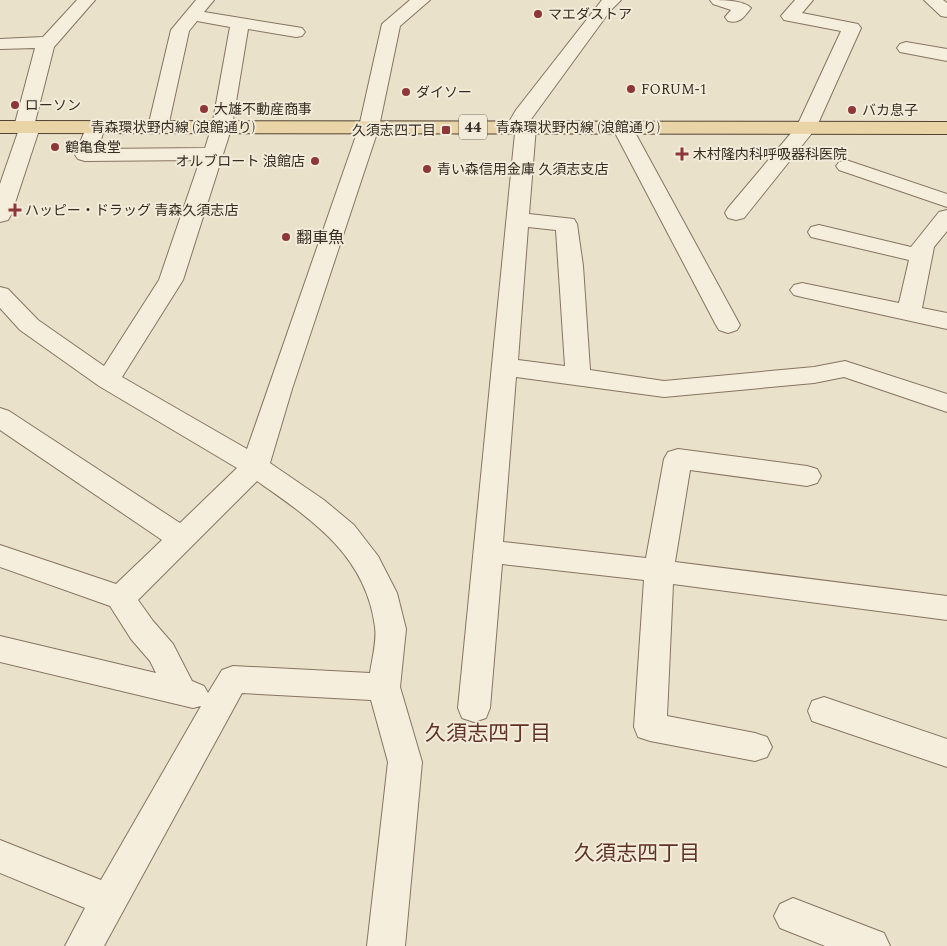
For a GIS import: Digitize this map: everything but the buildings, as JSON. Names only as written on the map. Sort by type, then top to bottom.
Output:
[{"type":"main road","name":"青森環状野内線 (浪館通り)","points":[[0,127],[947,128]]},
{"type":"street","points":[[0,215],[27,127],[46,46],[86,0]]},
{"type":"street","points":[[137,155],[152,127],[180,30],[205,0]]},
{"type":"street","points":[[120,598],[255,466],[279,389],[370,127],[391,24],[422,0]]},
{"type":"street","points":[[474,708],[518,218],[523,114],[604,6],[612,0]]},
{"type":"street","points":[[719,0],[742,8],[734,17]]},
{"type":"street","points":[[736,214],[806,128],[852,28],[790,16],[804,0]]},
{"type":"street","points":[[933,0],[947,12]]},
{"type":"street","points":[[192,15],[296,32]]},
{"type":"street","points":[[108,380],[171,280],[222,126],[240,23]]},
{"type":"street","points":[[0,44],[49,42]]},
{"type":"street","points":[[906,48],[947,55]]},
{"type":"street","points":[[95,127],[85,156],[213,154]]},
{"type":"street","points":[[622,127],[728,325]]},
{"type":"street","points":[[846,166],[947,201]]},
{"type":"street","points":[[909,313],[923,246],[947,217]]},
{"type":"street","points":[[518,218],[566,224],[571,266],[578,376]]},
{"type":"street","points":[[819,232],[921,256]]},
{"type":"street","points":[[802,290],[947,322]]},
{"type":"street","points":[[0,294],[30,325],[108,380],[255,466],[314,507],[344,533],[368,564],[382,593],[391,629],[384,687],[405,762],[386,946]]},
{"type":"street","points":[[504,367],[664,389],[814,375],[845,370],[947,403]]},
{"type":"street","points":[[0,417],[181,538]]},
{"type":"street","points":[[755,747],[650,728],[659,571],[678,459],[807,476]]},
{"type":"street","points":[[488,551],[947,608]]},
{"type":"street","points":[[0,556],[120,598],[142,630],[162,653],[181,692]]},
{"type":"street","points":[[0,649],[221,702]]},
{"type":"street","points":[[84,946],[233,678],[384,687]]},
{"type":"street","points":[[824,711],[947,753]]},
{"type":"street","points":[[0,856],[110,901]]},
{"type":"street","points":[[793,916],[871,946]]},
{"type":"place","name":"マエダストア","points":[[538,14]]},
{"type":"place","name":"FORUM-1","points":[[631,89]]},
{"type":"place","name":"ダイソー","points":[[406,92]]},
{"type":"place","name":"ローソン","points":[[15,105]]},
{"type":"place","name":"大雄不動産商事","points":[[204,109]]},
{"type":"place","name":"バカ息子","points":[[852,110]]},
{"type":"place","name":"久須志四丁目","points":[[446,130]]},
{"type":"place","name":"鶴亀食堂","points":[[55,147]]},
{"type":"place","name":"木村隆内科呼吸器科医院","points":[[682,154]]},
{"type":"place","name":"オルブロート 浪館店","points":[[315,161]]},
{"type":"place","name":"青い森信用金庫 久須志支店","points":[[427,169]]},
{"type":"place","name":"ハッピー・ドラッグ 青森久須志店","points":[[15,210]]},
{"type":"place","name":"翻車魚","points":[[286,237]]},
{"type":"district","name":"久須志四丁目","points":[[488,733]]},
{"type":"district","name":"久須志四丁目","points":[[637,853]]}]
